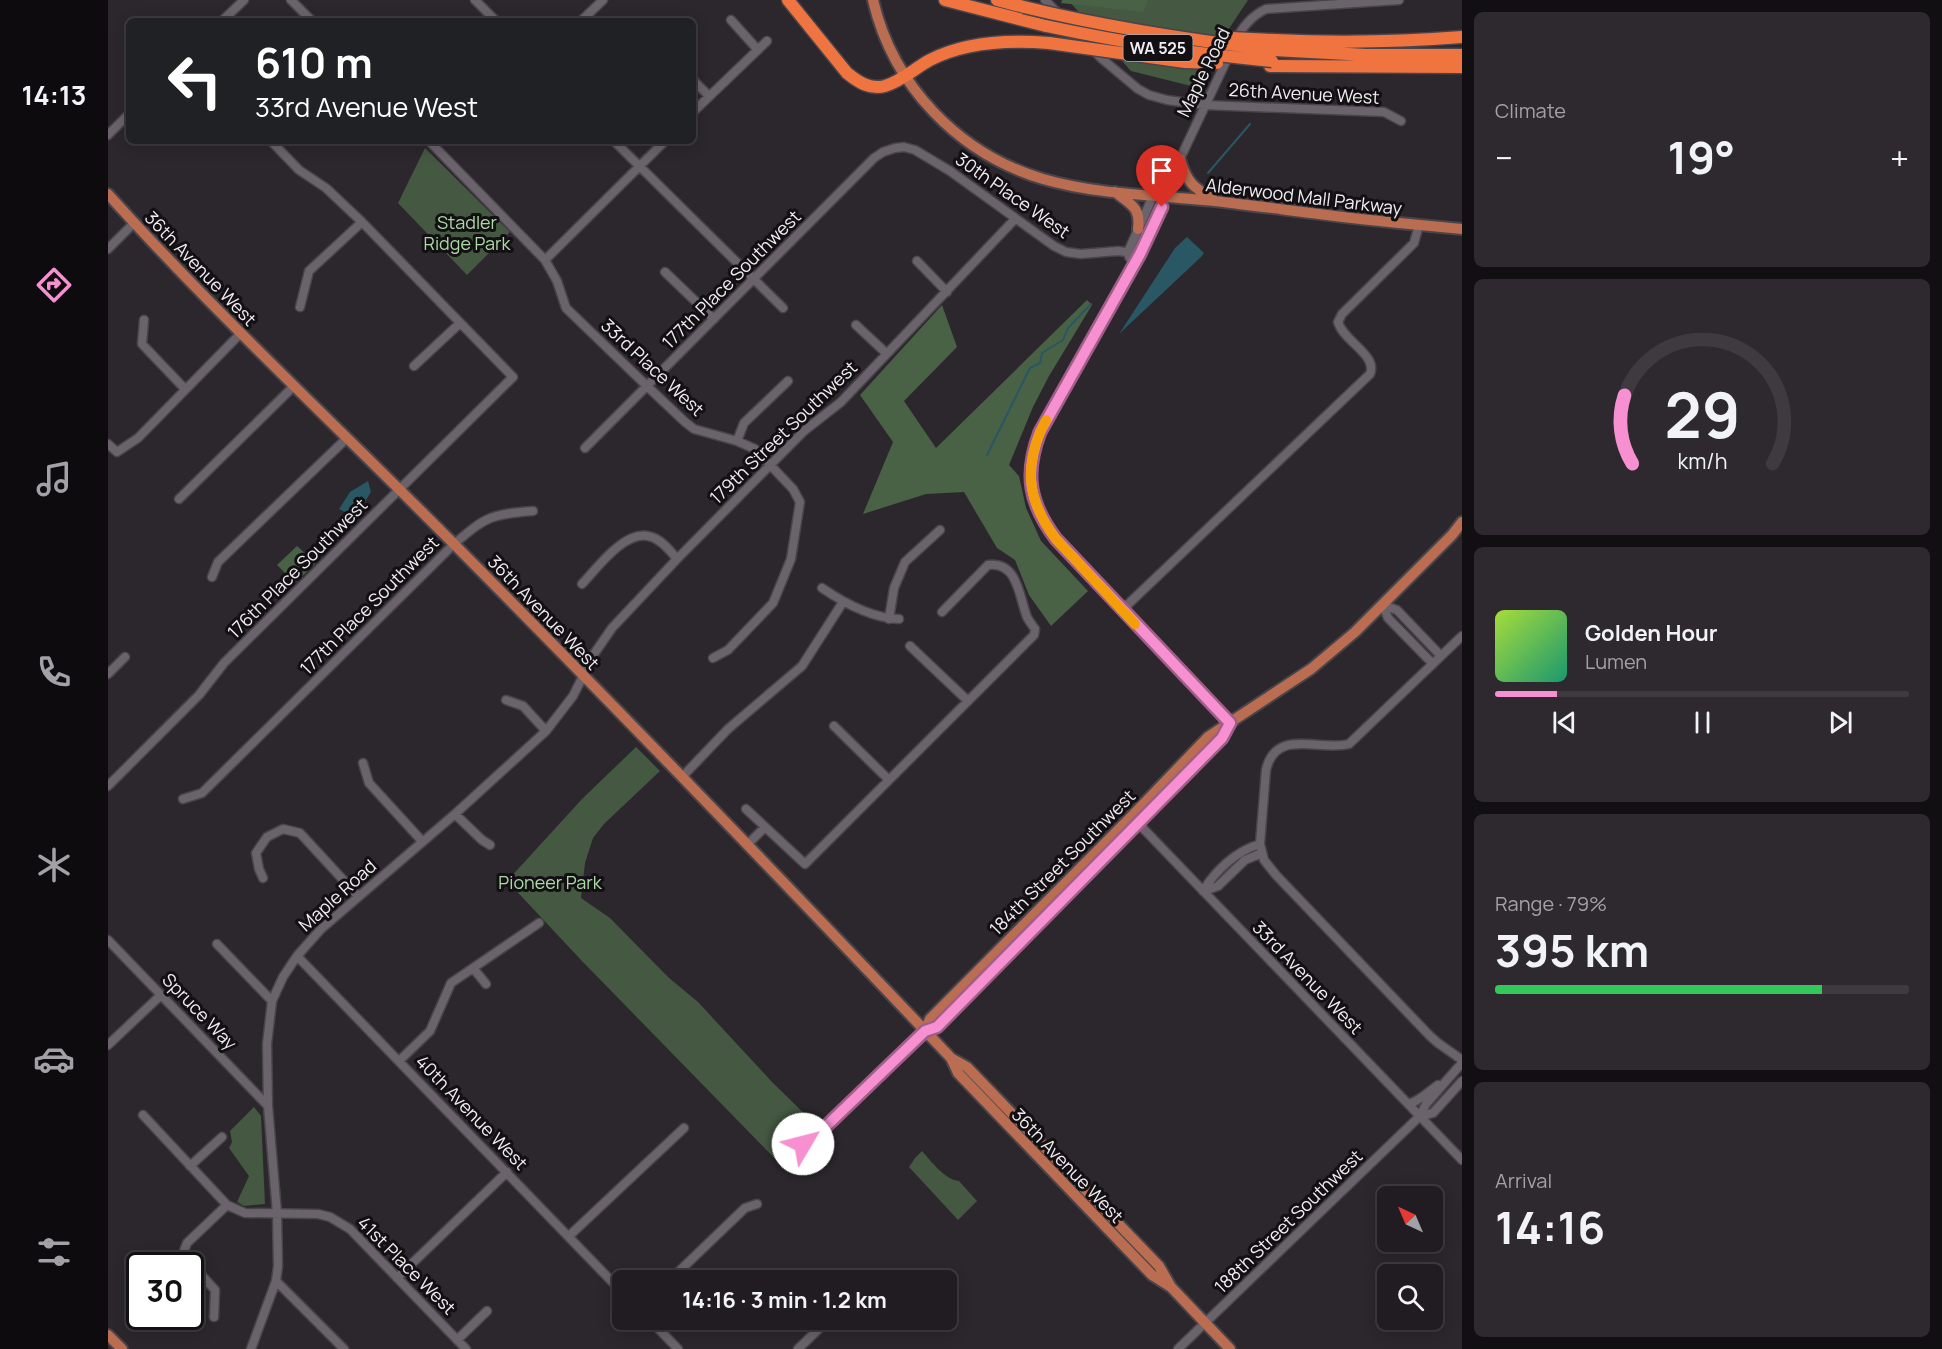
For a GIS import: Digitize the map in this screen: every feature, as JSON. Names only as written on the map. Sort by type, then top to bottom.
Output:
[{"type":"highway","points":[[788,0],[837,62],[858,82],[871,87],[884,86],[930,60],[955,51],[1000,42],[1049,43],[1185,62],[1273,54],[1324,43],[1398,42],[1462,37]]},
{"type":"highway","name":"WA 525","points":[[945,0],[992,14],[1126,43],[1218,56],[1462,55]]},
{"type":"highway","name":"WA 525","points":[[997,0],[1091,22],[1273,54],[1323,67],[1462,67]]},
{"type":"main road","name":"Alderwood Mall Parkway","points":[[873,0],[887,46],[904,76],[947,126],[1000,162],[1045,179],[1115,192],[1462,230]]},
{"type":"main road","points":[[1180,159],[1184,174],[1191,186],[1216,202]]},
{"type":"main road","points":[[1115,192],[1136,209],[1139,217],[1138,229]]},
{"type":"main road","name":"36th Avenue West","points":[[108,194],[241,333],[454,544],[682,777],[951,1058],[967,1067],[1159,1266],[1171,1287],[1230,1349]]},
{"type":"main road","name":"184th Street Southwest","points":[[1452,535],[1462,522]]},
{"type":"main road","name":"184th Street Southwest","points":[[925,1031],[937,1027],[1068,894],[1215,730],[1230,723],[1311,669],[1355,632],[1462,526]]},
{"type":"main road","name":"184th Street Southwest","points":[[925,1031],[930,1019],[1015,933],[1135,820]]},
{"type":"main road","points":[[992,971],[999,957],[1014,941],[1015,933],[1023,933],[1060,896],[1068,894]]},
{"type":"main road","points":[[108,1335],[122,1349]]},
{"type":"street","points":[[225,18],[244,0]]},
{"type":"street","points":[[291,0],[309,18]]},
{"type":"street","points":[[475,0],[493,18]]},
{"type":"street","points":[[584,18],[603,0]]},
{"type":"street","name":"26th Avenue West","points":[[1045,0],[1101,58],[1138,89],[1167,100],[1204,105],[1384,112],[1401,121]]},
{"type":"street","name":"Maple Road","points":[[1166,197],[1169,182],[1241,29],[1259,12],[1287,7],[1399,0]]},
{"type":"street","points":[[731,20],[758,50]]},
{"type":"street","points":[[696,109],[767,42]]},
{"type":"street","points":[[696,83],[709,96]]},
{"type":"street","points":[[108,135],[126,117]]},
{"type":"street","points":[[274,144],[299,170],[326,188],[362,222],[459,324],[414,366]]},
{"type":"street","name":"33rd Place West","points":[[432,144],[546,260],[557,281],[566,308],[648,387],[694,429],[755,449],[793,489],[800,502],[791,559],[773,603],[728,650],[713,658]]},
{"type":"street","points":[[617,144],[783,308]]},
{"type":"street","points":[[546,260],[662,144]]},
{"type":"street","name":"30th Place West","points":[[874,158],[895,148],[904,147],[915,150],[950,171],[1015,219],[1066,252],[1082,254],[1118,251],[1140,254]]},
{"type":"street","name":"177th Place Southwest","points":[[585,447],[648,387],[874,158]]},
{"type":"street","name":"Maple Road","points":[[1153,196],[1169,182]]},
{"type":"street","points":[[1130,269],[1128,252],[1153,196]]},
{"type":"street","points":[[1166,197],[1140,254],[1040,432],[1030,467],[1031,487],[1044,524],[1056,539],[1230,723]]},
{"type":"street","name":"179th Street Southwest","points":[[583,676],[594,654],[612,628],[677,559],[804,431],[841,402],[1015,219]]},
{"type":"street","points":[[300,307],[309,271],[362,222]]},
{"type":"street","points":[[108,249],[134,223]]},
{"type":"street","points":[[1122,610],[1370,374],[1372,368],[1370,359],[1340,330],[1338,322],[1342,314],[1414,243],[1419,225]]},
{"type":"street","points":[[917,261],[947,292]]},
{"type":"street","points":[[665,272],[714,319]]},
{"type":"street","points":[[144,320],[142,344],[184,389]]},
{"type":"street","name":"176th Place Southwest","points":[[108,786],[199,695],[225,663],[513,377],[459,324]]},
{"type":"street","points":[[856,325],[886,353]]},
{"type":"street","points":[[108,444],[117,452],[138,438],[241,333]]},
{"type":"street","points":[[736,441],[744,423],[788,381]]},
{"type":"street","points":[[179,499],[294,386]]},
{"type":"street","points":[[212,577],[218,562],[347,438]]},
{"type":"street","name":"177th Place Southwest","points":[[183,799],[202,793],[478,523],[504,513],[533,511]]},
{"type":"street","points":[[889,619],[894,588],[905,562],[940,530]]},
{"type":"street","points":[[582,584],[622,543],[631,538],[650,536],[677,559]]},
{"type":"street","points":[[746,809],[805,864],[1034,635],[1035,628],[1028,619],[1019,588],[1005,567],[996,564],[988,565],[942,612]]},
{"type":"street","points":[[822,588],[843,602],[889,619],[899,619]]},
{"type":"street","points":[[682,777],[728,729],[802,666],[843,602]]},
{"type":"street","points":[[1383,605],[1397,610],[1441,656]]},
{"type":"street","points":[[1383,605],[1388,618],[1433,664]]},
{"type":"street","points":[[1462,636],[1349,744],[1334,746],[1293,744],[1285,745],[1277,750],[1266,770],[1261,849],[1268,866],[1276,875],[1430,1036],[1462,1062]]},
{"type":"street","points":[[910,646],[968,701]]},
{"type":"street","points":[[108,674],[125,657]]},
{"type":"street","name":"Maple Road","points":[[251,1349],[276,1281],[279,1252],[278,1213],[268,1106],[267,1044],[272,1001],[283,977],[297,956],[321,929],[456,814],[546,731],[565,709],[583,676]]},
{"type":"street","points":[[506,700],[523,706],[546,731]]},
{"type":"street","points":[[834,726],[889,780]]},
{"type":"street","points":[[363,764],[369,783],[422,841]]},
{"type":"street","points":[[456,814],[490,845]]},
{"type":"street","name":"33rd Avenue West","points":[[1135,820],[1462,1160]]},
{"type":"street","points":[[747,845],[764,828]]},
{"type":"street","points":[[263,878],[256,853],[267,837],[283,829],[300,833],[358,896]]},
{"type":"street","points":[[1203,891],[1218,886],[1245,860],[1261,849]]},
{"type":"street","points":[[399,1061],[430,1031],[451,982],[539,923]]},
{"type":"street","name":"Spruce Way","points":[[108,940],[268,1106]]},
{"type":"street","points":[[217,944],[272,1001]]},
{"type":"street","name":"40th Avenue West","points":[[297,956],[612,1281]]},
{"type":"street","points":[[473,968],[486,984]]},
{"type":"street","points":[[108,1044],[161,995]]},
{"type":"street","name":"184th Street Southwest","points":[[803,1142],[818,1134],[925,1031]]},
{"type":"street","name":"188th Street Southwest","points":[[1178,1349],[1420,1116],[1426,1104],[1462,1062]]},
{"type":"street","points":[[1409,1104],[1420,1100],[1431,1090],[1447,1081]]},
{"type":"street","name":"188th Street Southwest","points":[[1420,1116],[1433,1113],[1462,1081]]},
{"type":"street","points":[[143,1115],[227,1205],[187,1243],[184,1251],[188,1260],[215,1290],[214,1317]]},
{"type":"street","points":[[569,1236],[684,1128]]},
{"type":"street","points":[[190,1166],[222,1137]]},
{"type":"street","points":[[397,1278],[507,1172]]},
{"type":"street","points":[[681,1270],[746,1208],[757,1204]]},
{"type":"street","name":"41st Place West","points":[[227,1205],[245,1213],[318,1214],[341,1222],[466,1349]]},
{"type":"street","points":[[276,1281],[344,1349]]},
{"type":"street","points":[[457,1340],[488,1311]]},
{"type":"street","points":[[660,1330],[678,1349]]},
{"type":"street","points":[[798,1349],[818,1330]]},
{"type":"green space","points":[[1062,0],[1148,0],[1143,12],[1061,3]]},
{"type":"green space","points":[[1068,0],[1248,0],[1191,86],[1131,71]]},
{"type":"green space","name":"Stadler Ridge Park","points":[[425,148],[510,232],[467,275],[398,203]]},
{"type":"green space","points":[[1087,300],[1092,305],[1049,376],[1033,407],[1009,465],[1019,476],[1026,508],[1041,541],[1088,591],[1051,626],[1029,595],[1015,560],[997,548],[964,492],[926,494],[863,514],[893,442],[860,395],[942,305],[957,347],[904,401],[936,448]]},
{"type":"green space","points":[[297,546],[316,563],[295,583],[277,565]]},
{"type":"green space","name":"Pioneer Park","points":[[636,747],[660,771],[604,824],[593,838],[585,863],[581,898],[610,918],[668,977],[698,1002],[773,1083],[817,1126],[811,1131],[794,1124],[786,1126],[777,1133],[778,1147],[787,1158],[781,1165],[507,881],[582,799]]},
{"type":"green space","points":[[254,1107],[261,1116],[265,1204],[244,1206],[237,1202],[249,1176],[229,1148],[232,1142],[230,1131]]},
{"type":"green space","points":[[922,1151],[944,1174],[959,1181],[977,1201],[958,1220],[909,1167]]},
{"type":"water","points":[[1187,237],[1204,253],[1119,334],[1175,248]]},
{"type":"water","points":[[368,481],[371,492],[363,505],[349,514],[339,509],[350,492]]},
{"type":"waterway","points":[[1208,173],[1250,124]]},
{"type":"waterway","points":[[987,455],[1030,368],[1040,363],[1042,353],[1063,340],[1068,328],[1091,304]]},
{"type":"slow traffic","points":[[1046,420],[1033,450],[1030,467],[1031,487],[1044,524],[1135,624]]},
{"type":"route","points":[[803,1144],[818,1134],[925,1031],[937,1027],[1222,738],[1230,723],[1056,539],[1044,524],[1031,487],[1030,467],[1040,432],[1140,254],[1162,207]]}]
